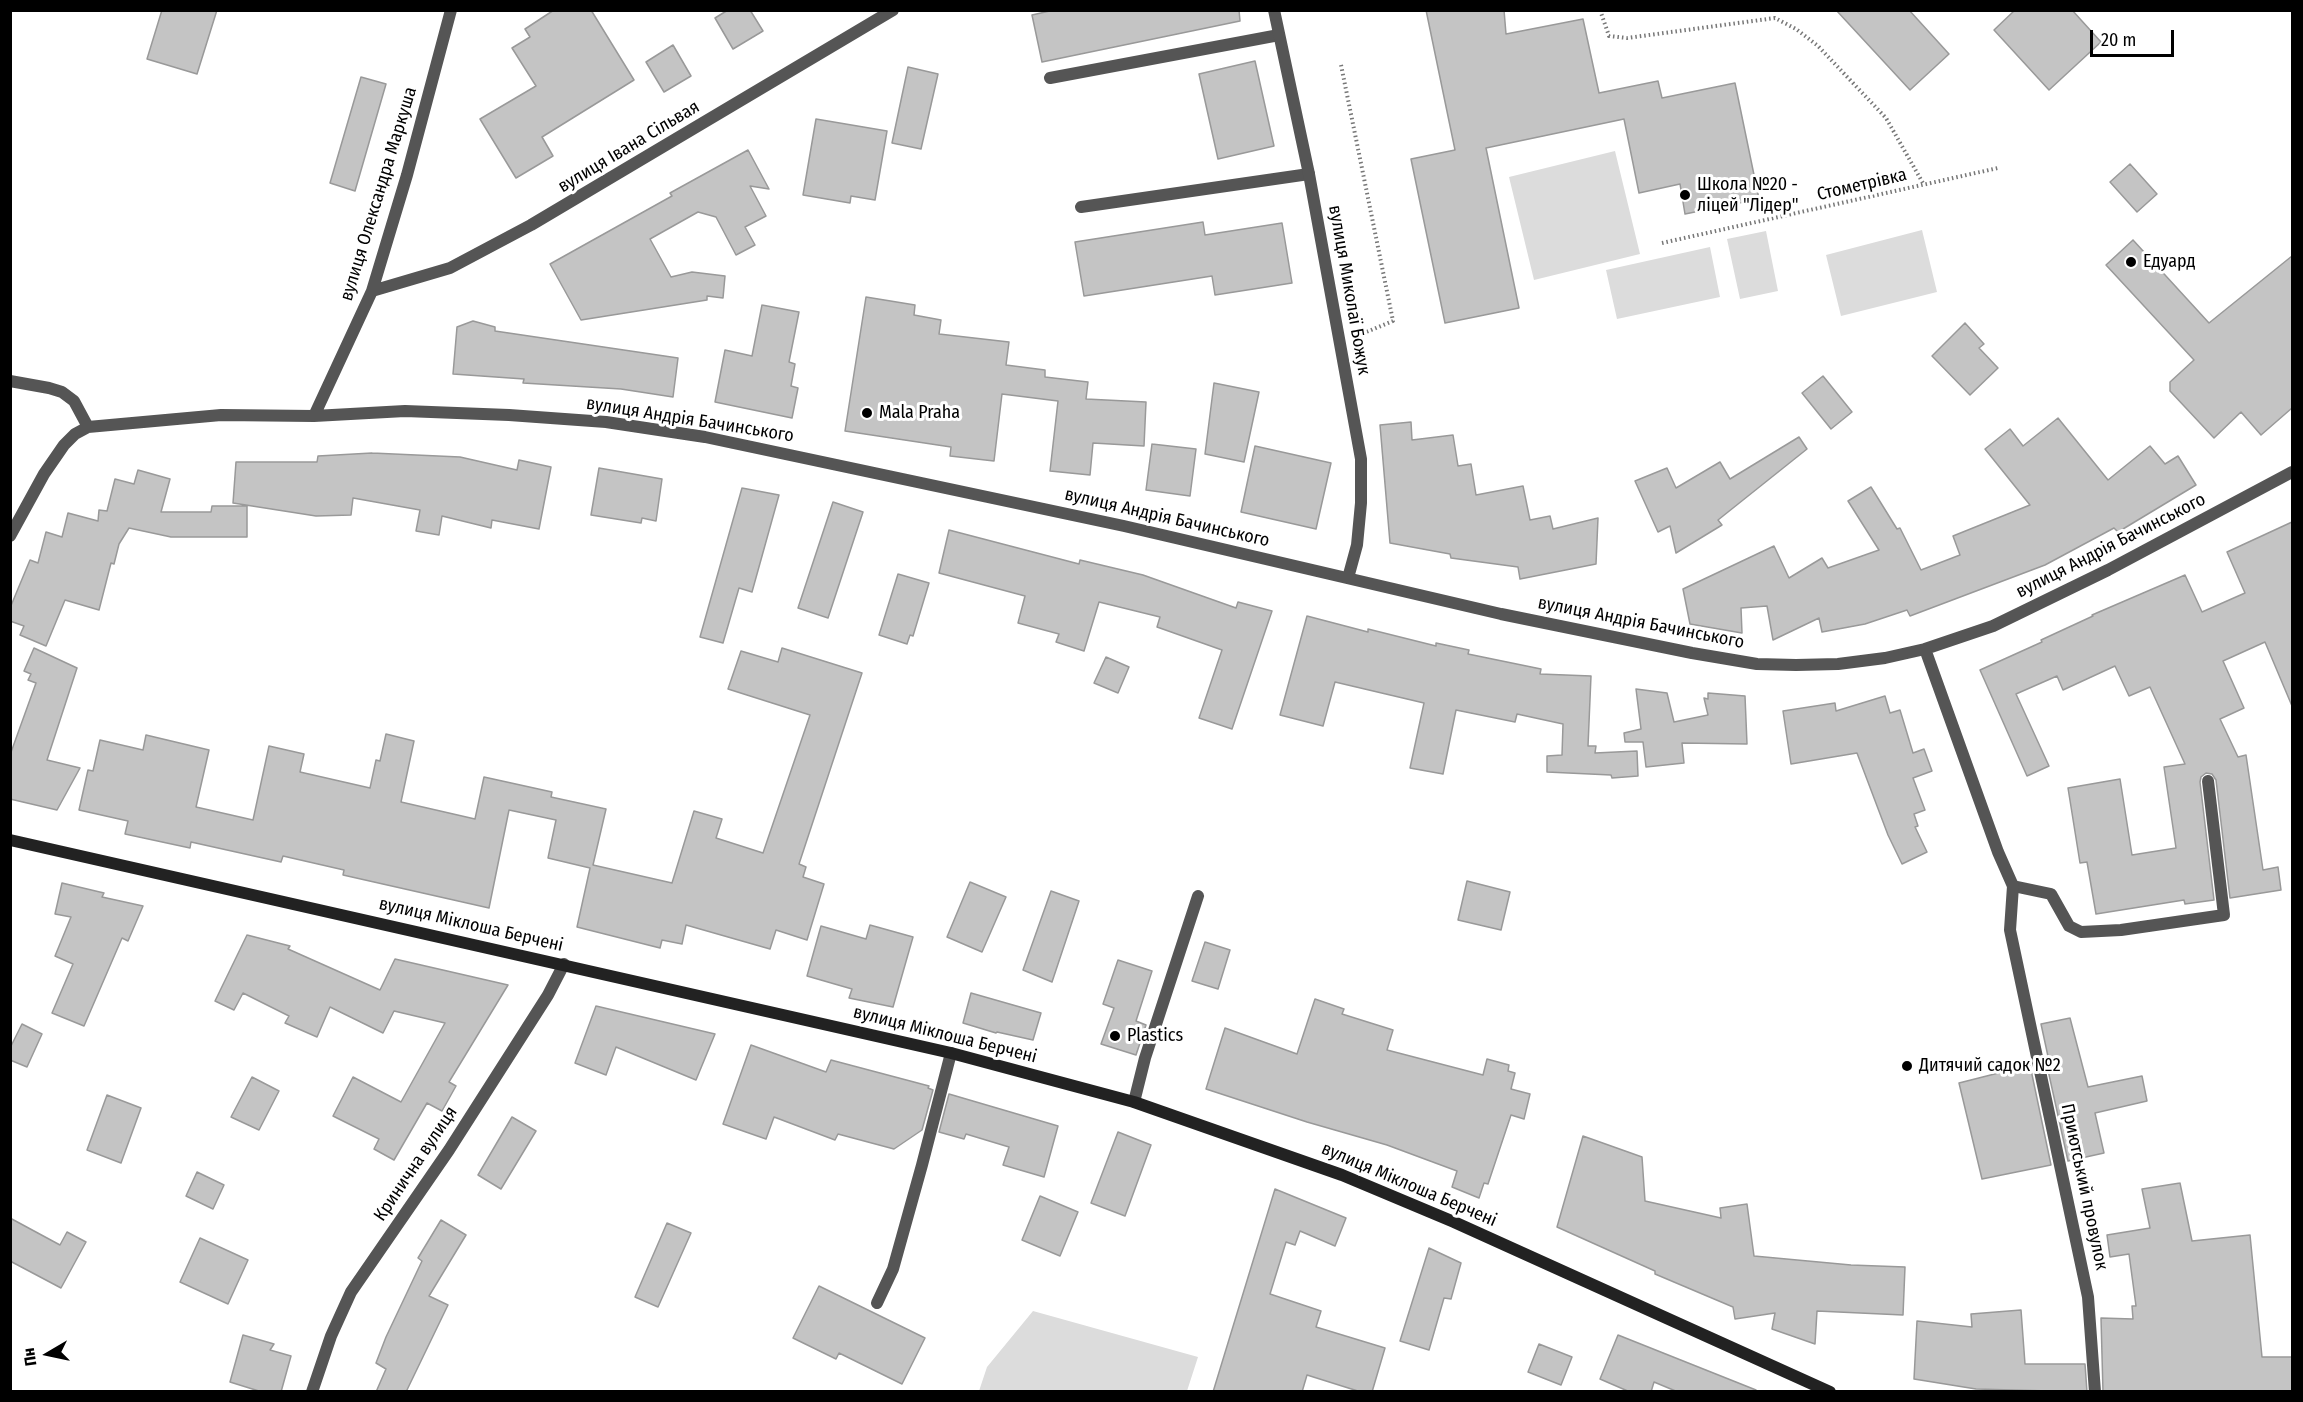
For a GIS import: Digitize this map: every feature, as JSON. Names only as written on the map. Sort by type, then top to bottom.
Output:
[{"type":"street","name":"вулиця Олександра Маркуша","points":[[314,416],[372,291],[407,175],[451,10]]},
{"type":"street","name":"вулиця Івана Сільвая","points":[[372,291],[450,268],[531,225],[893,10]]},
{"type":"street","name":"вулиця Миколаї Божук","points":[[1274,10],[1309,174],[1341,342],[1360,459],[1361,503],[1357,546],[1348,578]]},
{"type":"street","points":[[1050,78],[1279,35]]},
{"type":"street","points":[[1080,207],[1309,174]]},
{"type":"street","points":[[10,381],[62,392],[74,401],[88,427],[75,434],[57,454],[10,536]]},
{"type":"street","name":"вулиця Андрія Бачинського","points":[[88,427],[221,415],[314,416],[405,411],[509,415],[606,423],[705,437],[1113,523],[1512,616],[1757,664],[1838,664],[1885,658],[1925,649],[1993,626],[2117,565],[2292,472]]},
{"type":"street","name":"Приютський провулок","points":[[1925,649],[1998,852],[2013,886],[2010,930],[2088,1297],[2095,1392]]},
{"type":"street","points":[[2013,886],[2051,894],[2069,926],[2081,933],[2121,930],[2224,915],[2208,781]]},
{"type":"street","name":"вулиця Міклоша Берчені","points":[[10,840],[951,1053],[1134,1102],[1258,1144],[1383,1192],[1830,1392]]},
{"type":"street","points":[[1134,1102],[1145,1058],[1198,896]]},
{"type":"street","name":"Кринична вулиця","points":[[312,1392],[331,1336],[351,1292],[456,1140],[548,995],[564,964]]},
{"type":"street","points":[[877,1303],[892,1269],[951,1053]]},
{"type":"path","points":[[1600,10],[1609,36],[1627,38],[1775,18],[1796,29],[1818,46],[1886,118],[1924,185]]},
{"type":"path","points":[[1341,65],[1393,321],[1341,342]]},
{"type":"path","name":"Стометрівка","points":[[1662,243],[1998,168]]},
{"type":"shaded area","points":[[1615,151],[1640,254],[1534,280],[1509,177]]},
{"type":"shaded area","points":[[1922,230],[1937,292],[1841,316],[1826,255]]},
{"type":"shaded area","points":[[1766,231],[1778,291],[1740,299],[1727,239]]},
{"type":"shaded area","points":[[1710,247],[1720,297],[1617,319],[1606,270]]},
{"type":"shaded area","points":[[1033,1311],[1198,1357],[1187,1391],[979,1391],[987,1367]]},
{"type":"building","points":[[162,10],[217,10],[197,74],[147,59]]},
{"type":"building","points":[[554,10],[591,10],[634,80],[542,137],[553,156],[516,178],[480,119],[536,86],[512,48],[530,37],[525,29]]},
{"type":"building","points":[[728,10],[750,10],[763,31],[733,49],[715,18]]},
{"type":"building","points":[[1054,10],[1239,10],[1240,21],[1042,62],[1032,15]]},
{"type":"building","points":[[1426,10],[1504,10],[1506,34],[1583,19],[1599,93],[1658,81],[1662,98],[1735,83],[1759,199],[1685,214],[1680,184],[1639,193],[1624,119],[1486,148],[1519,308],[1445,323],[1411,159],[1455,150]]},
{"type":"building","points":[[1836,10],[1909,10],[1949,54],[1910,90]]},
{"type":"building","points":[[2015,10],[2072,10],[2101,42],[2049,90],[1994,30]]},
{"type":"building","points":[[673,45],[691,76],[664,92],[646,62]]},
{"type":"building","points":[[1255,61],[1274,146],[1218,159],[1199,74]]},
{"type":"building","points":[[908,67],[938,74],[921,149],[892,143]]},
{"type":"building","points":[[361,77],[386,84],[355,191],[330,183]]},
{"type":"building","points":[[816,119],[887,131],[875,200],[851,196],[850,203],[803,195]]},
{"type":"building","points":[[748,150],[769,189],[750,186],[766,216],[745,227],[755,245],[736,255],[716,217],[698,212],[650,239],[671,277],[692,272],[725,276],[723,298],[707,296],[707,300],[581,320],[550,264],[672,196],[670,193]]},
{"type":"building","points":[[2130,164],[2157,194],[2137,212],[2110,182]]},
{"type":"building","points":[[1203,222],[1205,235],[1282,223],[1292,283],[1215,295],[1212,276],[1084,296],[1075,242]]},
{"type":"building","points":[[2133,240],[2209,323],[2292,256],[2292,408],[2261,435],[2241,412],[2214,438],[2170,391],[2170,382],[2194,360],[2106,265]]},
{"type":"building","points":[[866,297],[915,305],[914,315],[941,320],[939,334],[1009,342],[1006,365],[1045,370],[1045,377],[1088,382],[1086,399],[1146,402],[1144,446],[1093,443],[1090,475],[1050,471],[1058,401],[1002,394],[994,461],[950,456],[951,447],[845,431]]},
{"type":"building","points":[[762,305],[799,312],[789,362],[795,364],[791,386],[798,388],[792,418],[715,402],[725,350],[752,356]]},
{"type":"building","points":[[473,321],[495,327],[495,331],[678,358],[673,397],[621,389],[523,383],[524,379],[453,374],[457,327]]},
{"type":"building","points":[[1965,323],[1984,344],[1979,348],[1998,368],[1970,395],[1932,356]]},
{"type":"building","points":[[1823,376],[1852,412],[1831,429],[1802,393]]},
{"type":"building","points":[[1214,383],[1259,392],[1244,462],[1205,454]]},
{"type":"building","points":[[2058,418],[2108,480],[2150,446],[2165,464],[2178,456],[2196,485],[2118,532],[2114,528],[2045,565],[1910,616],[1907,610],[1865,624],[1822,632],[1819,618],[1773,640],[1767,606],[1741,608],[1742,633],[1690,624],[1683,589],[1774,546],[1789,578],[1822,558],[1828,568],[1879,550],[1848,501],[1871,487],[1897,529],[1900,528],[1921,570],[1960,555],[1953,536],[2030,505],[1985,449],[2010,429],[2023,446]]},
{"type":"building","points":[[1411,422],[1412,440],[1453,435],[1458,466],[1471,464],[1476,495],[1523,486],[1530,520],[1550,516],[1553,529],[1598,518],[1596,564],[1520,579],[1518,567],[1451,558],[1450,554],[1390,543],[1380,425]]},
{"type":"building","points":[[1799,437],[1807,449],[1718,520],[1722,525],[1676,553],[1670,526],[1658,532],[1635,481],[1667,468],[1676,488],[1720,462],[1730,479]]},
{"type":"building","points":[[1152,444],[1196,449],[1190,496],[1146,490]]},
{"type":"building","points":[[1255,446],[1331,463],[1316,529],[1241,512]]},
{"type":"building","points":[[372,453],[460,457],[517,470],[519,460],[551,467],[539,529],[492,520],[491,528],[442,516],[439,535],[416,531],[420,510],[353,498],[351,515],[316,516],[233,503],[236,462],[317,462],[318,456]]},
{"type":"building","points":[[599,468],[662,479],[656,521],[642,518],[641,523],[591,515]]},
{"type":"building","points":[[138,470],[170,479],[161,512],[211,512],[212,506],[247,506],[247,537],[171,537],[129,528],[119,544],[114,564],[111,563],[99,610],[65,600],[46,646],[20,635],[24,626],[10,621],[10,608],[30,560],[38,563],[46,532],[62,537],[68,513],[98,521],[99,510],[107,511],[115,479],[134,484]]},
{"type":"building","points":[[742,488],[779,495],[752,592],[739,588],[723,643],[700,637]]},
{"type":"building","points":[[833,502],[863,512],[828,618],[798,608]]},
{"type":"building","points":[[2292,522],[2292,706],[2265,642],[2223,661],[2244,708],[2220,719],[2238,757],[2246,755],[2263,870],[2278,867],[2281,890],[2230,898],[2216,780],[2212,774],[2206,773],[2201,777],[2200,782],[2214,900],[2185,904],[2184,900],[2096,914],[2087,862],[2080,863],[2068,788],[2120,779],[2132,855],[2176,848],[2164,767],[2185,764],[2150,687],[2129,696],[2115,666],[2063,690],[2057,676],[2016,694],[2049,766],[2027,776],[1980,670],[2042,642],[2041,640],[2092,615],[2185,575],[2202,612],[2245,593],[2227,552]]},
{"type":"building","points":[[949,530],[1079,564],[1080,560],[1143,575],[1236,608],[1238,602],[1272,611],[1232,729],[1199,718],[1222,650],[1157,627],[1160,617],[1099,602],[1084,651],[1056,642],[1059,634],[1018,623],[1025,596],[939,573]]},
{"type":"building","points":[[898,574],[929,583],[913,636],[910,635],[907,644],[879,635]]},
{"type":"building","points":[[1307,616],[1368,632],[1368,629],[1436,646],[1436,643],[1469,650],[1468,654],[1541,669],[1540,674],[1591,676],[1588,746],[1596,746],[1595,753],[1637,751],[1638,776],[1612,778],[1611,775],[1547,772],[1547,756],[1562,755],[1563,724],[1517,714],[1515,722],[1456,710],[1443,774],[1410,768],[1424,703],[1335,682],[1323,726],[1280,715]]},
{"type":"building","points":[[34,648],[77,668],[47,760],[80,768],[57,810],[10,799],[10,755],[36,683],[28,680],[31,674],[24,671]]},
{"type":"building","points":[[782,648],[862,673],[799,864],[806,867],[803,877],[824,884],[807,940],[776,930],[770,949],[686,925],[682,944],[662,940],[660,948],[577,927],[590,868],[548,858],[556,820],[509,810],[489,908],[343,875],[344,870],[283,856],[281,862],[191,842],[190,848],[125,834],[128,821],[79,810],[88,770],[93,771],[100,740],[143,750],[146,735],[209,750],[196,807],[253,820],[269,746],[304,754],[300,772],[370,788],[376,760],[380,761],[386,734],[414,741],[401,802],[475,819],[484,777],[552,792],[551,797],[606,809],[593,865],[672,883],[694,811],[722,819],[716,838],[763,853],[810,715],[728,689],[741,651],[778,662]]},
{"type":"building","points":[[1106,657],[1129,667],[1118,693],[1094,683]]},
{"type":"building","points":[[1636,689],[1667,693],[1674,722],[1708,715],[1704,698],[1708,699],[1708,693],[1745,696],[1747,744],[1682,743],[1684,763],[1646,767],[1643,742],[1625,742],[1624,733],[1641,729]]},
{"type":"building","points":[[1885,696],[1890,713],[1900,710],[1913,753],[1924,749],[1932,771],[1913,778],[1925,810],[1914,814],[1918,826],[1915,827],[1927,852],[1902,864],[1888,835],[1857,753],[1791,764],[1783,711],[1835,703],[1836,711]]},
{"type":"building","points":[[1467,881],[1510,892],[1501,930],[1458,920]]},
{"type":"building","points":[[970,882],[1006,897],[982,952],[947,937]]},
{"type":"building","points":[[62,883],[104,893],[102,897],[143,906],[128,941],[122,938],[84,1026],[52,1013],[73,964],[55,956],[71,917],[55,914]]},
{"type":"building","points":[[1051,891],[1079,901],[1052,982],[1023,970]]},
{"type":"building","points":[[870,925],[913,937],[893,1007],[849,998],[852,989],[807,976],[821,926],[866,939]]},
{"type":"building","points":[[247,935],[290,946],[288,949],[380,990],[395,959],[508,985],[449,1082],[456,1086],[442,1111],[427,1103],[394,1160],[374,1149],[379,1139],[333,1116],[353,1077],[401,1102],[445,1023],[394,1011],[383,1033],[330,1007],[317,1037],[285,1023],[289,1016],[243,993],[234,1010],[215,1001]]},
{"type":"building","points":[[1205,942],[1230,950],[1218,989],[1192,981]]},
{"type":"building","points":[[1118,960],[1152,971],[1136,1021],[1146,1025],[1136,1055],[1101,1044],[1114,1008],[1103,1004]]},
{"type":"building","points":[[971,993],[1041,1013],[1033,1040],[996,1033],[963,1023]]},
{"type":"building","points":[[1315,999],[1344,1009],[1342,1014],[1393,1030],[1387,1050],[1483,1075],[1487,1059],[1509,1065],[1508,1071],[1515,1073],[1511,1089],[1530,1094],[1524,1119],[1511,1115],[1488,1184],[1484,1183],[1479,1198],[1452,1187],[1457,1171],[1387,1145],[1206,1089],[1225,1028],[1297,1054]]},
{"type":"building","points":[[596,1006],[715,1034],[696,1080],[616,1047],[606,1075],[575,1063]]},
{"type":"building","points":[[2070,1018],[2088,1087],[2142,1076],[2147,1101],[2095,1113],[2104,1153],[2068,1161],[2046,1061],[2049,1061],[2041,1024]]},
{"type":"building","points":[[22,1024],[42,1034],[27,1067],[10,1060],[10,1048]]},
{"type":"building","points":[[751,1045],[826,1072],[831,1060],[929,1086],[928,1088],[933,1090],[922,1130],[894,1149],[838,1134],[835,1140],[774,1117],[766,1139],[723,1124]]},
{"type":"building","points":[[2030,1065],[2051,1165],[1982,1179],[1959,1083]]},
{"type":"building","points":[[252,1077],[279,1091],[259,1130],[231,1117]]},
{"type":"building","points":[[949,1094],[1058,1126],[1044,1177],[1003,1165],[1009,1147],[966,1134],[964,1139],[939,1132]]},
{"type":"building","points":[[107,1095],[141,1108],[121,1163],[87,1150]]},
{"type":"building","points":[[512,1117],[536,1131],[501,1189],[478,1175]]},
{"type":"building","points":[[1118,1132],[1151,1145],[1125,1216],[1091,1203]]},
{"type":"building","points":[[1583,1136],[1642,1157],[1645,1201],[1721,1218],[1720,1208],[1747,1204],[1754,1256],[1851,1265],[1905,1267],[1903,1315],[1817,1311],[1815,1344],[1772,1329],[1775,1313],[1735,1319],[1733,1307],[1655,1274],[1655,1271],[1557,1227]]},
{"type":"building","points":[[197,1172],[224,1185],[213,1209],[186,1196]]},
{"type":"building","points":[[2180,1183],[2192,1241],[2250,1235],[2262,1357],[2292,1357],[2292,1392],[2103,1392],[2101,1318],[2133,1319],[2132,1306],[2136,1306],[2129,1254],[2110,1257],[2107,1235],[2150,1228],[2142,1189]]},
{"type":"building","points":[[1275,1189],[1346,1218],[1335,1246],[1300,1231],[1295,1245],[1286,1242],[1270,1294],[1321,1311],[1316,1327],[1385,1348],[1372,1392],[1361,1392],[1307,1375],[1302,1392],[1213,1392]]},
{"type":"building","points":[[1040,1196],[1078,1212],[1060,1256],[1022,1240]]},
{"type":"building","points":[[10,1218],[60,1245],[67,1232],[86,1242],[61,1288],[10,1261]]},
{"type":"building","points":[[441,1220],[466,1235],[429,1296],[448,1305],[406,1392],[376,1392],[386,1369],[376,1363],[422,1261],[418,1258]]},
{"type":"building","points":[[667,1223],[691,1233],[658,1307],[635,1297]]},
{"type":"building","points":[[200,1238],[248,1260],[228,1304],[180,1282]]},
{"type":"building","points":[[1429,1248],[1461,1263],[1451,1299],[1444,1298],[1429,1350],[1400,1341]]},
{"type":"building","points":[[819,1286],[925,1338],[902,1384],[839,1353],[836,1359],[793,1338]]},
{"type":"building","points":[[2021,1310],[2025,1364],[2085,1364],[2087,1392],[1976,1389],[1914,1379],[1917,1321],[1972,1327],[1971,1314]]},
{"type":"building","points":[[243,1335],[274,1344],[270,1350],[291,1356],[281,1392],[262,1392],[230,1382]]},
{"type":"building","points":[[1618,1335],[1756,1390],[1756,1392],[1678,1392],[1654,1382],[1651,1392],[1630,1392],[1600,1379]]},
{"type":"building","points":[[1539,1344],[1572,1357],[1561,1385],[1528,1372]]},
{"type":"place","name":"Школа №20 - ліцей \"Лідер\"","points":[[1685,195]]},
{"type":"place","name":"Едуард","points":[[2131,262]]},
{"type":"place","name":"Mala Praha","points":[[867,413]]},
{"type":"place","name":"Plastics","points":[[1115,1036]]},
{"type":"place","name":"Дитячий садок №2","points":[[1907,1066]]}]
